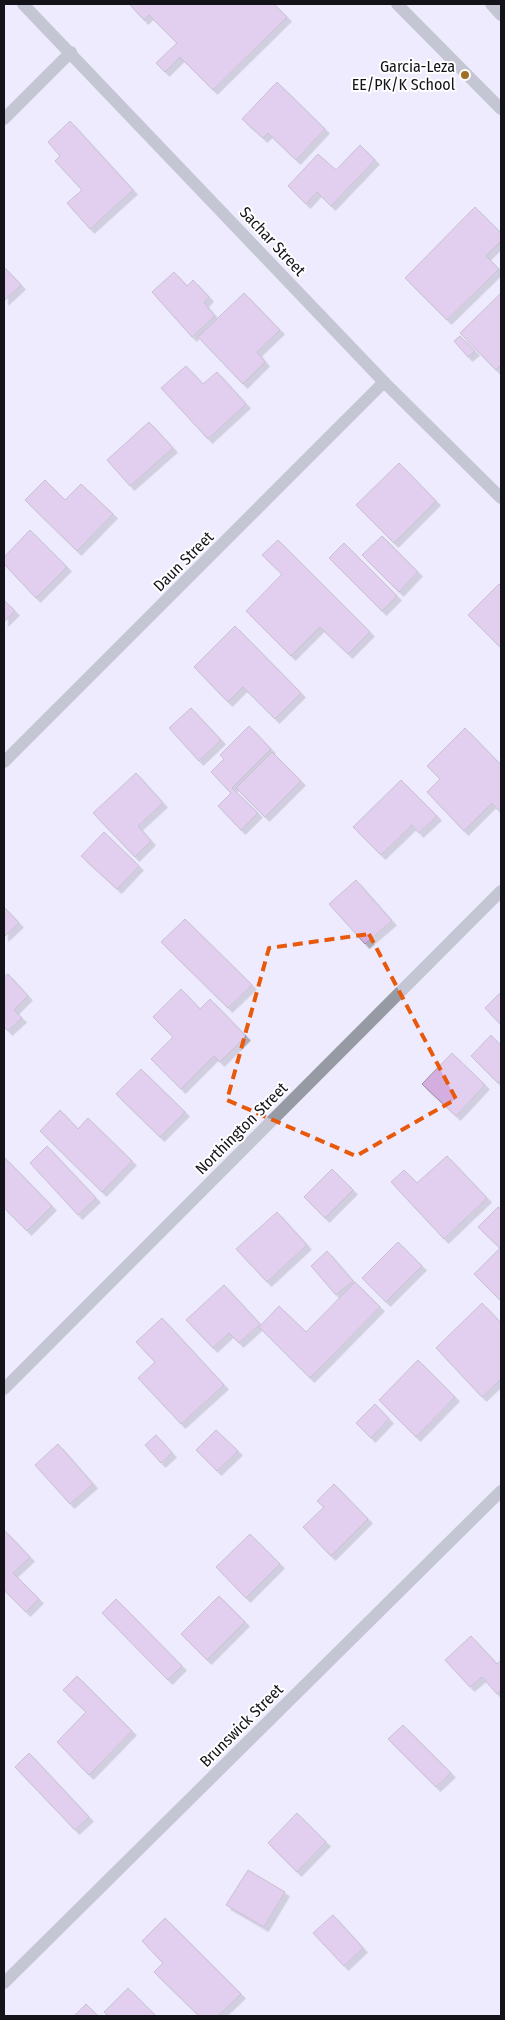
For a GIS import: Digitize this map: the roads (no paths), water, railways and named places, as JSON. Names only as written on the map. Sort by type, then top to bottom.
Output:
[{"type":"street","name":"Sachar Street","points":[[23,4],[71,52],[384,382],[501,498]]},
{"type":"street","points":[[397,4],[501,108]]},
{"type":"street","points":[[491,4],[501,14]]},
{"type":"street","points":[[4,119],[71,52]]},
{"type":"street","name":"Daun Street","points":[[4,762],[384,382]]},
{"type":"street","name":"Northington Street","points":[[4,1389],[501,891]]},
{"type":"street","name":"Brunswick Street","points":[[4,1983],[501,1491]]},
{"type":"place","name":"Garcia-Leza EE/PK/K School","points":[[465,75]]}]
